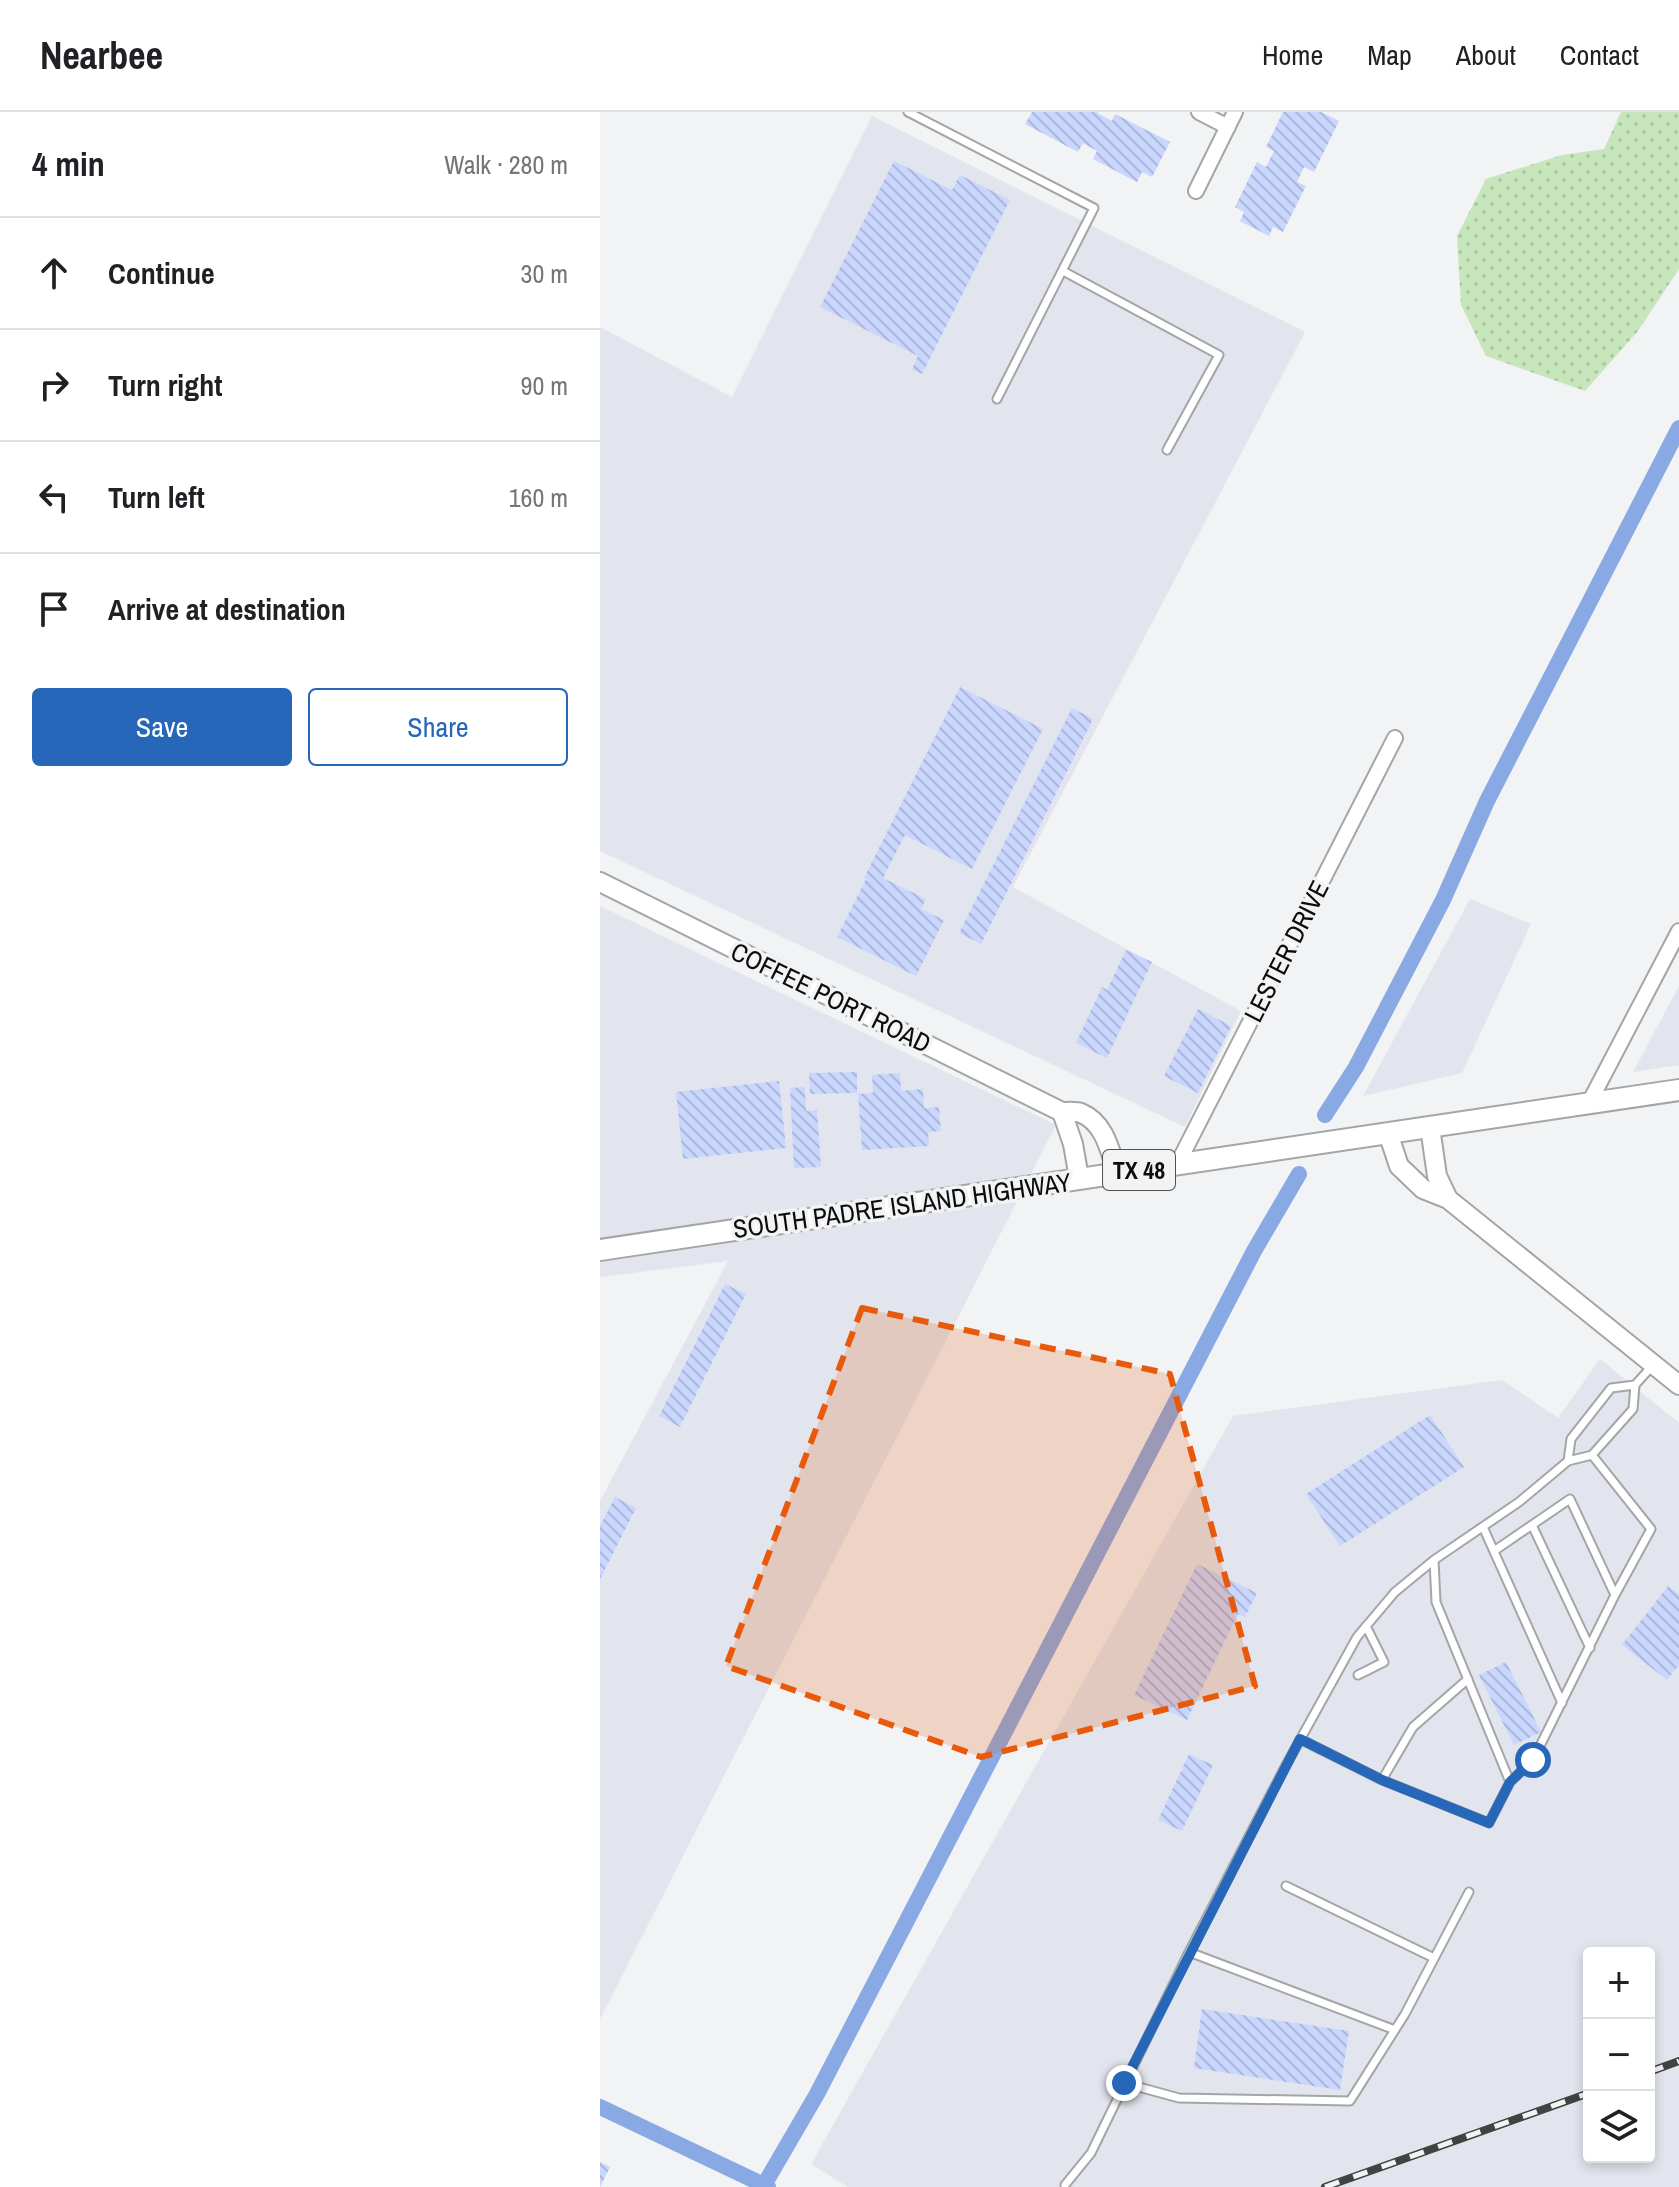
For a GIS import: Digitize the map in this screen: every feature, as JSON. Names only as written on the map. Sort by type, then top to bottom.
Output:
[{"type":"main road","name":"SOUTH PADRE ISLAND HIGHWAY","points":[[600,1250],[1679,1090]]},
{"type":"street","points":[[1199,112],[1228,127]]},
{"type":"street","points":[[1196,191],[1235,112]]},
{"type":"street","name":"LESTER DRIVE","points":[[1177,1165],[1395,738]]},
{"type":"street","name":"COFFEE PORT ROAD","points":[[600,882],[1062,1112],[1081,1113],[1097,1126],[1107,1140],[1117,1172]]},
{"type":"street","points":[[1589,1103],[1679,931]]},
{"type":"street","points":[[1062,1112],[1073,1144],[1079,1178]]},
{"type":"street","points":[[1430,1127],[1437,1176],[1448,1199]]},
{"type":"street","points":[[1388,1133],[1399,1166],[1423,1189],[1448,1199],[1679,1385]]},
{"type":"lane","points":[[908,112],[1094,208],[997,399]]},
{"type":"lane","points":[[1063,271],[1219,355],[1167,450]]},
{"type":"lane","points":[[1065,2185],[1091,2153],[1189,1952],[1357,1637],[1395,1592],[1434,1560],[1519,1502],[1568,1461],[1592,1455],[1633,1409],[1635,1385],[1653,1364]]},
{"type":"lane","points":[[1568,1461],[1571,1439],[1611,1388],[1635,1385]]},
{"type":"lane","points":[[1300,1739],[1382,1780],[1489,1823],[1510,1782],[1533,1760],[1651,1529],[1592,1455]]},
{"type":"lane","points":[[1494,1551],[1570,1499],[1615,1595]]},
{"type":"lane","points":[[1532,1525],[1590,1648]]},
{"type":"lane","points":[[1483,1527],[1562,1703]]},
{"type":"lane","points":[[1434,1560],[1436,1602],[1510,1782]]},
{"type":"lane","points":[[1358,1675],[1384,1662],[1366,1626]]},
{"type":"lane","points":[[1382,1780],[1413,1727],[1468,1679]]},
{"type":"lane","points":[[1286,1886],[1434,1958]]},
{"type":"lane","points":[[1124,2083],[1179,2098],[1350,2101],[1395,2030],[1469,1892]]},
{"type":"lane","points":[[1189,1952],[1395,2030]]},
{"type":"highlighted area","points":[[862,1308],[1170,1374],[1255,1686],[981,1757],[726,1666]]},
{"type":"shaded area","points":[[872,116],[1305,332],[1013,887],[1241,1011],[1185,1127],[600,851],[600,327],[732,397]]},
{"type":"shaded area","points":[[1470,899],[1531,924],[1462,1073],[1363,1096]]},
{"type":"shaded area","points":[[600,906],[1056,1125],[600,2019],[600,1501],[728,1261],[600,1277]]},
{"type":"shaded area","points":[[1679,986],[1679,1065],[1633,1072]]},
{"type":"shaded area","points":[[1600,1359],[1679,1423],[1679,2187],[848,2187],[811,2164],[1233,1416],[1502,1380],[1558,1418]]},
{"type":"green space","points":[[1621,112],[1679,112],[1679,269],[1638,331],[1585,391],[1486,356],[1461,305],[1457,236],[1486,179],[1562,155],[1604,149]]},
{"type":"building","points":[[1032,112],[1098,112],[1112,121],[1115,114],[1170,142],[1152,177],[1142,172],[1137,182],[1093,159],[1097,151],[1083,143],[1078,152],[1025,124]]},
{"type":"building","points":[[1283,112],[1321,112],[1339,121],[1314,172],[1304,167],[1297,182],[1306,186],[1283,232],[1273,227],[1269,236],[1240,221],[1244,212],[1235,207],[1257,162],[1266,167],[1274,151],[1266,147]]},
{"type":"building","points":[[894,161],[952,190],[960,175],[1010,200],[922,374],[912,369],[918,356],[820,307]]},
{"type":"building","points":[[960,687],[1043,729],[972,869],[905,835],[883,878],[926,899],[921,909],[944,920],[916,976],[837,937]]},
{"type":"building","points":[[1072,708],[1093,719],[981,944],[959,933]]},
{"type":"building","points":[[1126,950],[1152,962],[1107,1058],[1076,1043],[1102,987],[1107,990]]},
{"type":"building","points":[[1198,1009],[1231,1026],[1198,1093],[1164,1076]]},
{"type":"building","points":[[857,1072],[857,1093],[810,1094],[809,1073]]},
{"type":"building","points":[[900,1073],[901,1091],[923,1089],[924,1108],[939,1107],[941,1131],[928,1132],[929,1146],[862,1150],[858,1094],[873,1093],[872,1075]]},
{"type":"building","points":[[779,1081],[786,1148],[683,1159],[676,1092]]},
{"type":"building","points":[[805,1087],[806,1111],[817,1110],[821,1167],[794,1168],[790,1088]]},
{"type":"building","points":[[725,1284],[746,1294],[680,1427],[659,1416]]},
{"type":"building","points":[[1430,1415],[1464,1467],[1340,1546],[1306,1494]]},
{"type":"building","points":[[615,1497],[636,1508],[600,1579],[600,1526]]},
{"type":"building","points":[[1197,1564],[1257,1593],[1245,1617],[1238,1614],[1187,1720],[1134,1695]]},
{"type":"building","points":[[1668,1586],[1679,1594],[1679,1665],[1667,1680],[1622,1645]]},
{"type":"building","points":[[1506,1662],[1541,1732],[1514,1745],[1479,1675]]},
{"type":"building","points":[[1189,1754],[1213,1765],[1182,1831],[1158,1820]]},
{"type":"building","points":[[1202,2009],[1349,2031],[1340,2090],[1194,2068]]},
{"type":"building","points":[[600,2162],[610,2167],[600,2187]]},
{"type":"waterway","points":[[1325,1115],[1356,1067],[1443,900],[1487,801],[1679,428]]},
{"type":"waterway","points":[[764,2185],[817,2094],[1254,1251],[1299,1174]]},
{"type":"waterway","points":[[600,2107],[768,2187]]},
{"type":"railway","points":[[1655,2070],[1679,2061]]},
{"type":"railway","points":[[1325,2187],[1583,2095]]},
{"type":"route","points":[[1124,2083],[1300,1739],[1382,1780],[1489,1823],[1510,1782],[1533,1760]]}]
